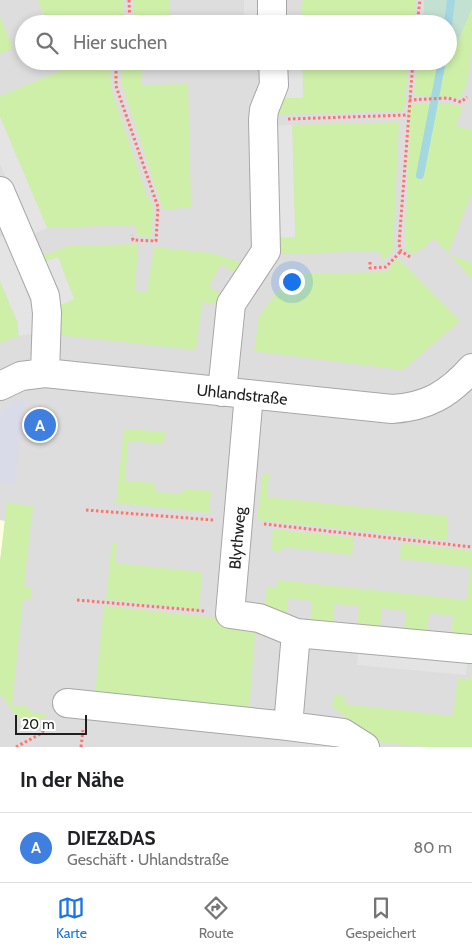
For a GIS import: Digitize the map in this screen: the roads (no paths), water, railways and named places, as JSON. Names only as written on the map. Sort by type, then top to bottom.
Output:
[{"type":"street","points":[[272,0],[272,15]]},
{"type":"street","points":[[222,392],[231,304],[266,251],[263,120],[264,110],[274,85],[273,70]]},
{"type":"street","points":[[0,192],[45,296],[48,313],[45,373]]},
{"type":"street","name":"Uhlandstraße","points":[[0,386],[21,376],[45,373],[375,408],[406,408],[431,402],[445,394],[472,368]]},
{"type":"street","name":"Blythweg","points":[[249,394],[230,614],[259,618],[296,633]]},
{"type":"street","points":[[288,726],[296,633],[470,649]]},
{"type":"street","points":[[58,713],[288,726],[343,733],[365,747]]},
{"type":"waterway","points":[[449,15],[451,0]]},
{"type":"waterway","points":[[420,175],[440,70]]},
{"type":"place","name":"DIEZ&DAS","points":[[40,425]]}]
